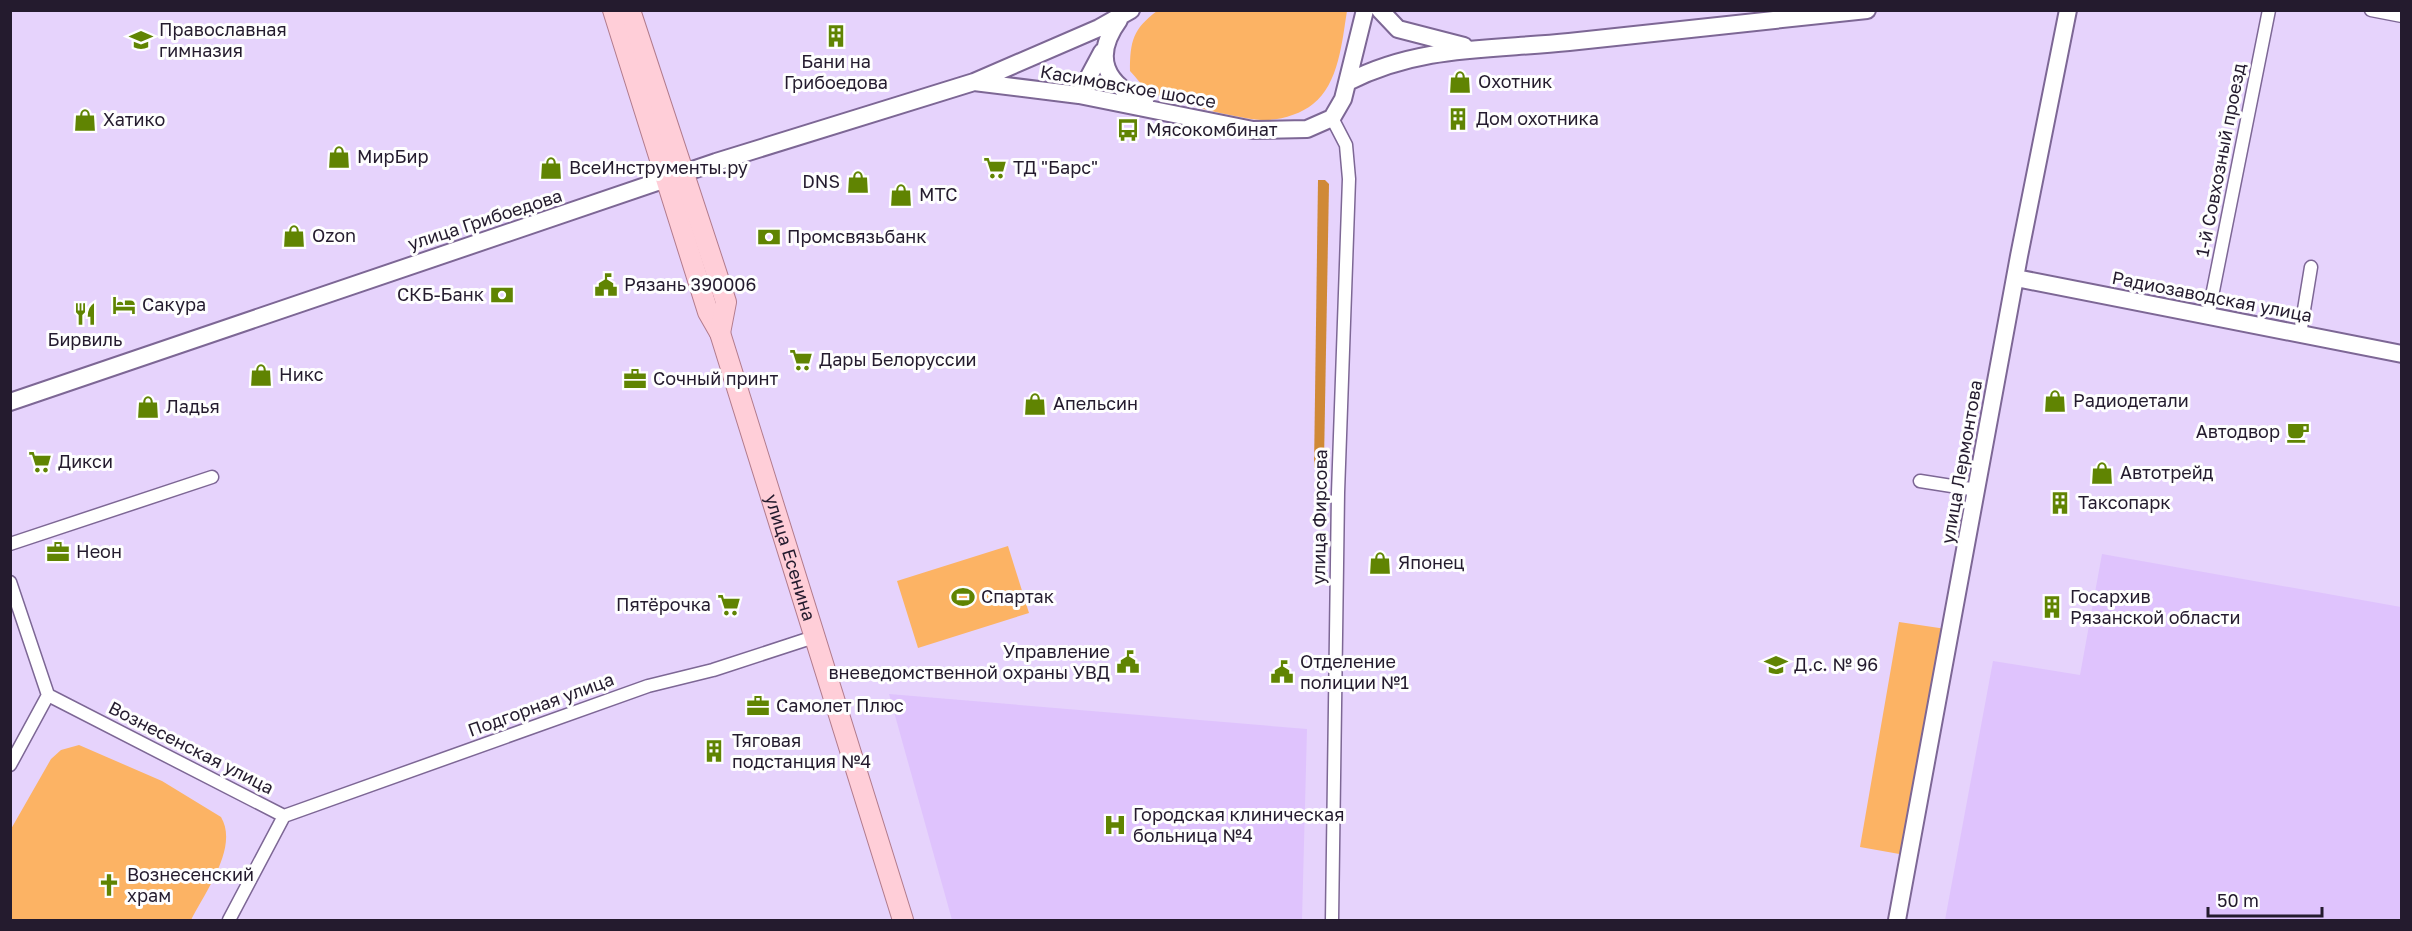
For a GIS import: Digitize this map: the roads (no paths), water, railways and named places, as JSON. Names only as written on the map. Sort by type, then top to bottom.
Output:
[{"type":"main road","name":"улица Есенина","points":[[613,10],[674,177]]},
{"type":"main road","name":"улица Есенина","points":[[630,10],[708,312],[720,333],[903,921]]},
{"type":"street","points":[[1332,118],[1343,99],[1365,10]]},
{"type":"street","points":[[1380,10],[1398,29],[1471,47]]},
{"type":"street","points":[[1348,82],[1374,68],[1395,62],[1471,47],[1563,43],[1867,10]]},
{"type":"street","name":"улица Лермонтова","points":[[1897,921],[2068,10]]},
{"type":"street","name":"1-й Совхозный проезд","points":[[2208,316],[2269,10]]},
{"type":"street","points":[[2371,10],[2402,16]]},
{"type":"street","points":[[1079,95],[1102,52],[1107,36],[1126,13]]},
{"type":"street","name":"Касимовское шоссе","points":[[974,82],[1099,28],[1126,13]]},
{"type":"street","points":[[1099,28],[1102,52],[1110,74],[1125,93],[1168,112]]},
{"type":"street","name":"улица Грибоедова","points":[[10,402],[674,177],[974,82]]},
{"type":"street","name":"Касимовское шоссе","points":[[974,82],[1079,95],[1253,130],[1307,129],[1332,118]]},
{"type":"street","name":"улица Фирсова","points":[[1332,118],[1346,145],[1349,179],[1338,493],[1332,921]]},
{"type":"street","points":[[2300,334],[2311,267]]},
{"type":"street","name":"Радиозаводская улица","points":[[2016,278],[2402,354]]},
{"type":"street","points":[[10,544],[212,477]]},
{"type":"street","points":[[1920,481],[1977,490]]},
{"type":"street","points":[[10,582],[48,695],[10,765]]},
{"type":"street","name":"Подгорная улица","points":[[284,816],[648,686],[713,670],[814,637]]},
{"type":"street","name":"Вознесенская улица","points":[[48,695],[284,816],[229,921]]},
{"type":"place","name":"Бани на Грибоедова","points":[[836,36]]},
{"type":"place","name":"Православная гимназия","points":[[141,40]]},
{"type":"place","name":"Охотник","points":[[1460,82]]},
{"type":"place","name":"Дом охотника","points":[[1458,119]]},
{"type":"place","name":"Хатико","points":[[85,120]]},
{"type":"place","name":"Мясокомбинат","points":[[1128,130]]},
{"type":"place","name":"МирБир","points":[[339,157]]},
{"type":"place","name":"ВсеИнструменты.ру","points":[[551,168]]},
{"type":"place","name":"ТД \"Барс\"","points":[[995,168]]},
{"type":"place","name":"DNS","points":[[858,182]]},
{"type":"place","name":"МТС","points":[[901,195]]},
{"type":"place","name":"Ozon","points":[[294,236]]},
{"type":"place","name":"Промсвязьбанк","points":[[769,237]]},
{"type":"place","name":"Рязань 390006","points":[[606,285]]},
{"type":"place","name":"СКБ-Банк","points":[[502,295]]},
{"type":"place","name":"Сакура","points":[[124,305]]},
{"type":"place","name":"Бирвиль","points":[[85,314]]},
{"type":"place","name":"Дары Белоруссии","points":[[801,360]]},
{"type":"place","name":"Никс","points":[[261,375]]},
{"type":"place","name":"Сочный принт","points":[[635,379]]},
{"type":"place","name":"Радиодетали","points":[[2055,401]]},
{"type":"place","name":"Апельсин","points":[[1035,404]]},
{"type":"place","name":"Ладья","points":[[148,407]]},
{"type":"place","name":"Автодвор","points":[[2298,432]]},
{"type":"place","name":"Дикси","points":[[40,462]]},
{"type":"place","name":"Автотрейд","points":[[2102,473]]},
{"type":"place","name":"Таксопарк","points":[[2060,503]]},
{"type":"place","name":"Неон","points":[[58,552]]},
{"type":"place","name":"Японец","points":[[1380,563]]},
{"type":"place","name":"Спартак","points":[[963,597]]},
{"type":"place","name":"Пятёрочка","points":[[729,605]]},
{"type":"place","name":"Госархив Рязанской области","points":[[2052,607]]},
{"type":"place","name":"Управление вневедомственной охраны УВД","points":[[1128,662]]},
{"type":"place","name":"Д.с. № 96","points":[[1776,665]]},
{"type":"place","name":"Отделение полиции №1","points":[[1282,672]]},
{"type":"place","name":"Самолет Плюс","points":[[758,706]]},
{"type":"place","name":"Тяговая подстанция №4","points":[[714,751]]},
{"type":"place","name":"Городская клиническая больница №4","points":[[1115,825]]},
{"type":"place","name":"Вознесенский храм","points":[[109,885]]}]
